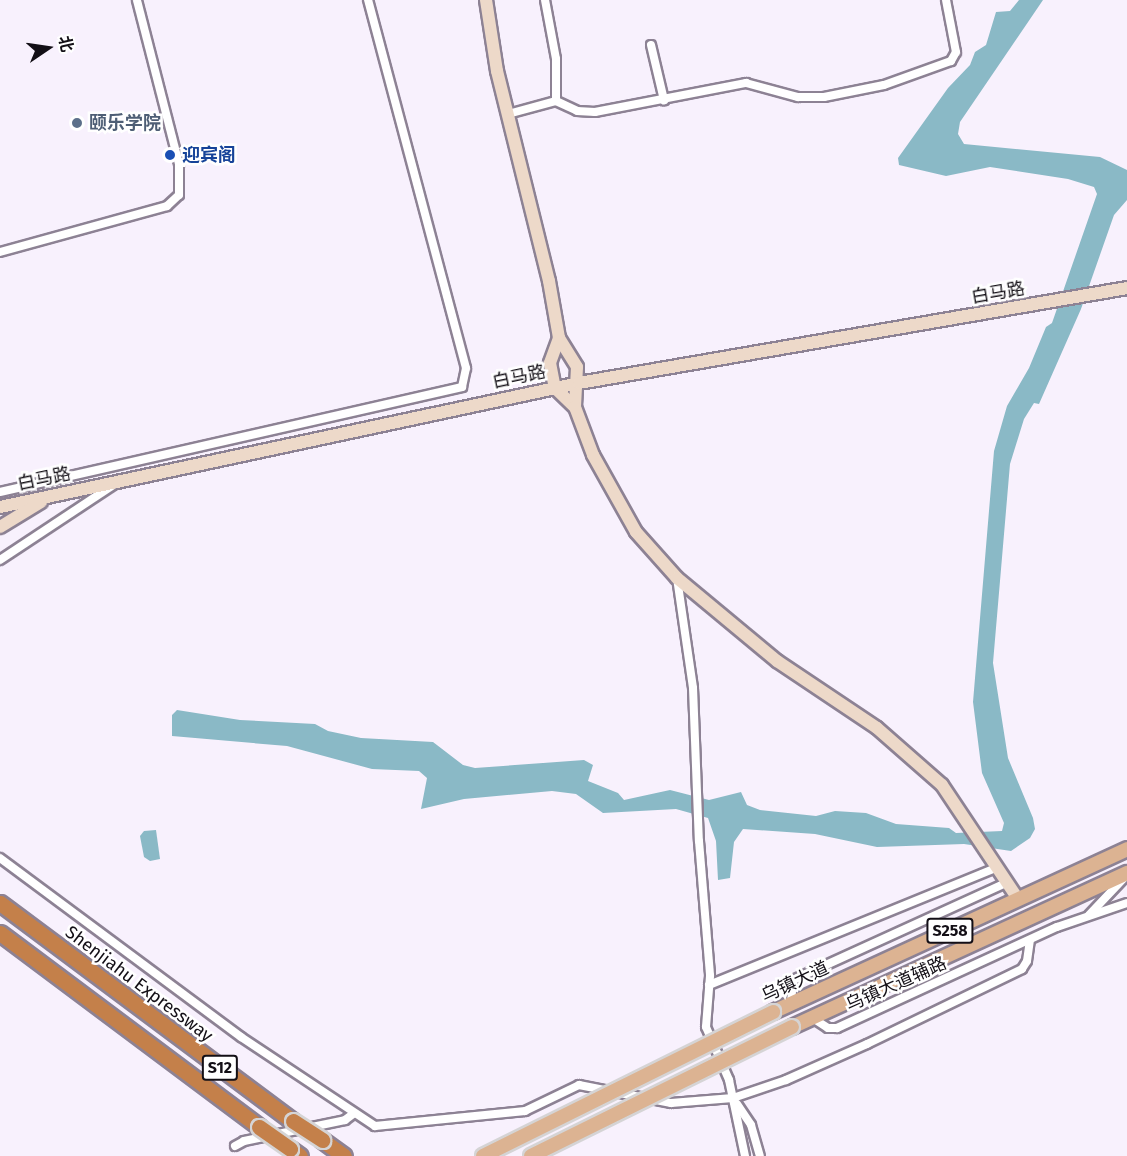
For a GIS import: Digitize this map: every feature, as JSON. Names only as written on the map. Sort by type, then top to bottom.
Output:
[{"type":"highway","name":"Shenjiahu Expressway","points":[[0,903],[130,1004],[344,1156]]},
{"type":"highway","name":"S12","points":[[0,933],[116,1022],[295,1153]]},
{"type":"main road","name":"乌镇大道","points":[[483,1156],[772,1012],[1127,849]]},
{"type":"main road","name":"S258","points":[[531,1156],[811,1017],[1127,874]]},
{"type":"street","points":[[0,252],[167,206],[179,195],[179,164],[137,0]]},
{"type":"street","points":[[0,492],[462,387],[466,368],[368,0]]},
{"type":"street","points":[[486,0],[508,114],[559,338],[577,367],[579,383],[575,407]]},
{"type":"street","points":[[545,0],[556,59],[556,101]]},
{"type":"street","points":[[508,114],[556,101],[577,111],[595,112],[746,83],[798,97],[824,98],[884,85],[942,66],[956,52],[946,0]]},
{"type":"street","points":[[651,45],[664,100]]},
{"type":"street","name":"白马路","points":[[0,507],[579,383],[1127,288]]},
{"type":"street","points":[[559,338],[550,363],[555,388],[575,407],[593,455],[636,532],[677,578],[777,661],[877,728],[942,785],[972,825],[1018,899]]},
{"type":"street","points":[[0,560],[117,482]]},
{"type":"street","points":[[0,527],[50,496]]},
{"type":"street","points":[[677,578],[693,688],[699,841],[709,985],[706,1027],[729,1080],[745,1156]]},
{"type":"street","points":[[0,858],[133,959],[353,1114],[375,1126],[517,1113],[585,1084],[671,1103],[733,1098],[857,1049],[1022,969],[1028,961],[1030,940]]},
{"type":"street","points":[[709,985],[997,865]]},
{"type":"street","points":[[1089,915],[1127,874]]},
{"type":"street","points":[[791,1003],[793,980],[1008,882]]},
{"type":"street","name":"乌镇大道辅路","points":[[811,1017],[828,1029],[837,1028],[1030,940],[1089,915],[1127,903]]},
{"type":"street","points":[[733,1098],[751,1125],[760,1156]]},
{"type":"street","points":[[235,1146],[244,1141],[345,1120],[353,1114]]},
{"type":"water","points":[[1019,0],[1043,0],[960,122],[958,134],[964,144],[1100,157],[1127,170],[1127,200],[1114,215],[1081,309],[1039,404],[1034,403],[1024,419],[1010,464],[993,663],[1008,758],[1033,818],[1035,829],[1030,838],[1011,851],[964,844],[877,847],[815,834],[743,829],[734,842],[730,878],[718,880],[716,841],[708,818],[676,809],[603,813],[576,794],[552,791],[464,799],[421,809],[427,778],[419,771],[372,769],[287,746],[172,736],[172,715],[177,710],[240,720],[315,724],[328,731],[361,738],[433,742],[463,765],[475,768],[584,760],[593,765],[588,781],[618,793],[624,800],[670,790],[709,800],[741,792],[747,805],[760,810],[816,816],[835,811],[866,813],[896,824],[949,828],[956,833],[1002,831],[1004,823],[982,773],[973,702],[994,451],[1007,406],[1029,368],[1046,327],[1052,323],[1097,194],[1094,187],[1068,179],[990,167],[946,176],[899,165],[898,158],[948,88],[970,65],[975,52],[986,45],[996,12],[1010,11]]},
{"type":"water","points":[[156,830],[160,859],[150,861],[144,857],[140,836],[144,831]]},
{"type":"place","name":"颐乐学院","points":[[77,123]]},
{"type":"place","name":"迎宾阁","points":[[170,155]]}]
